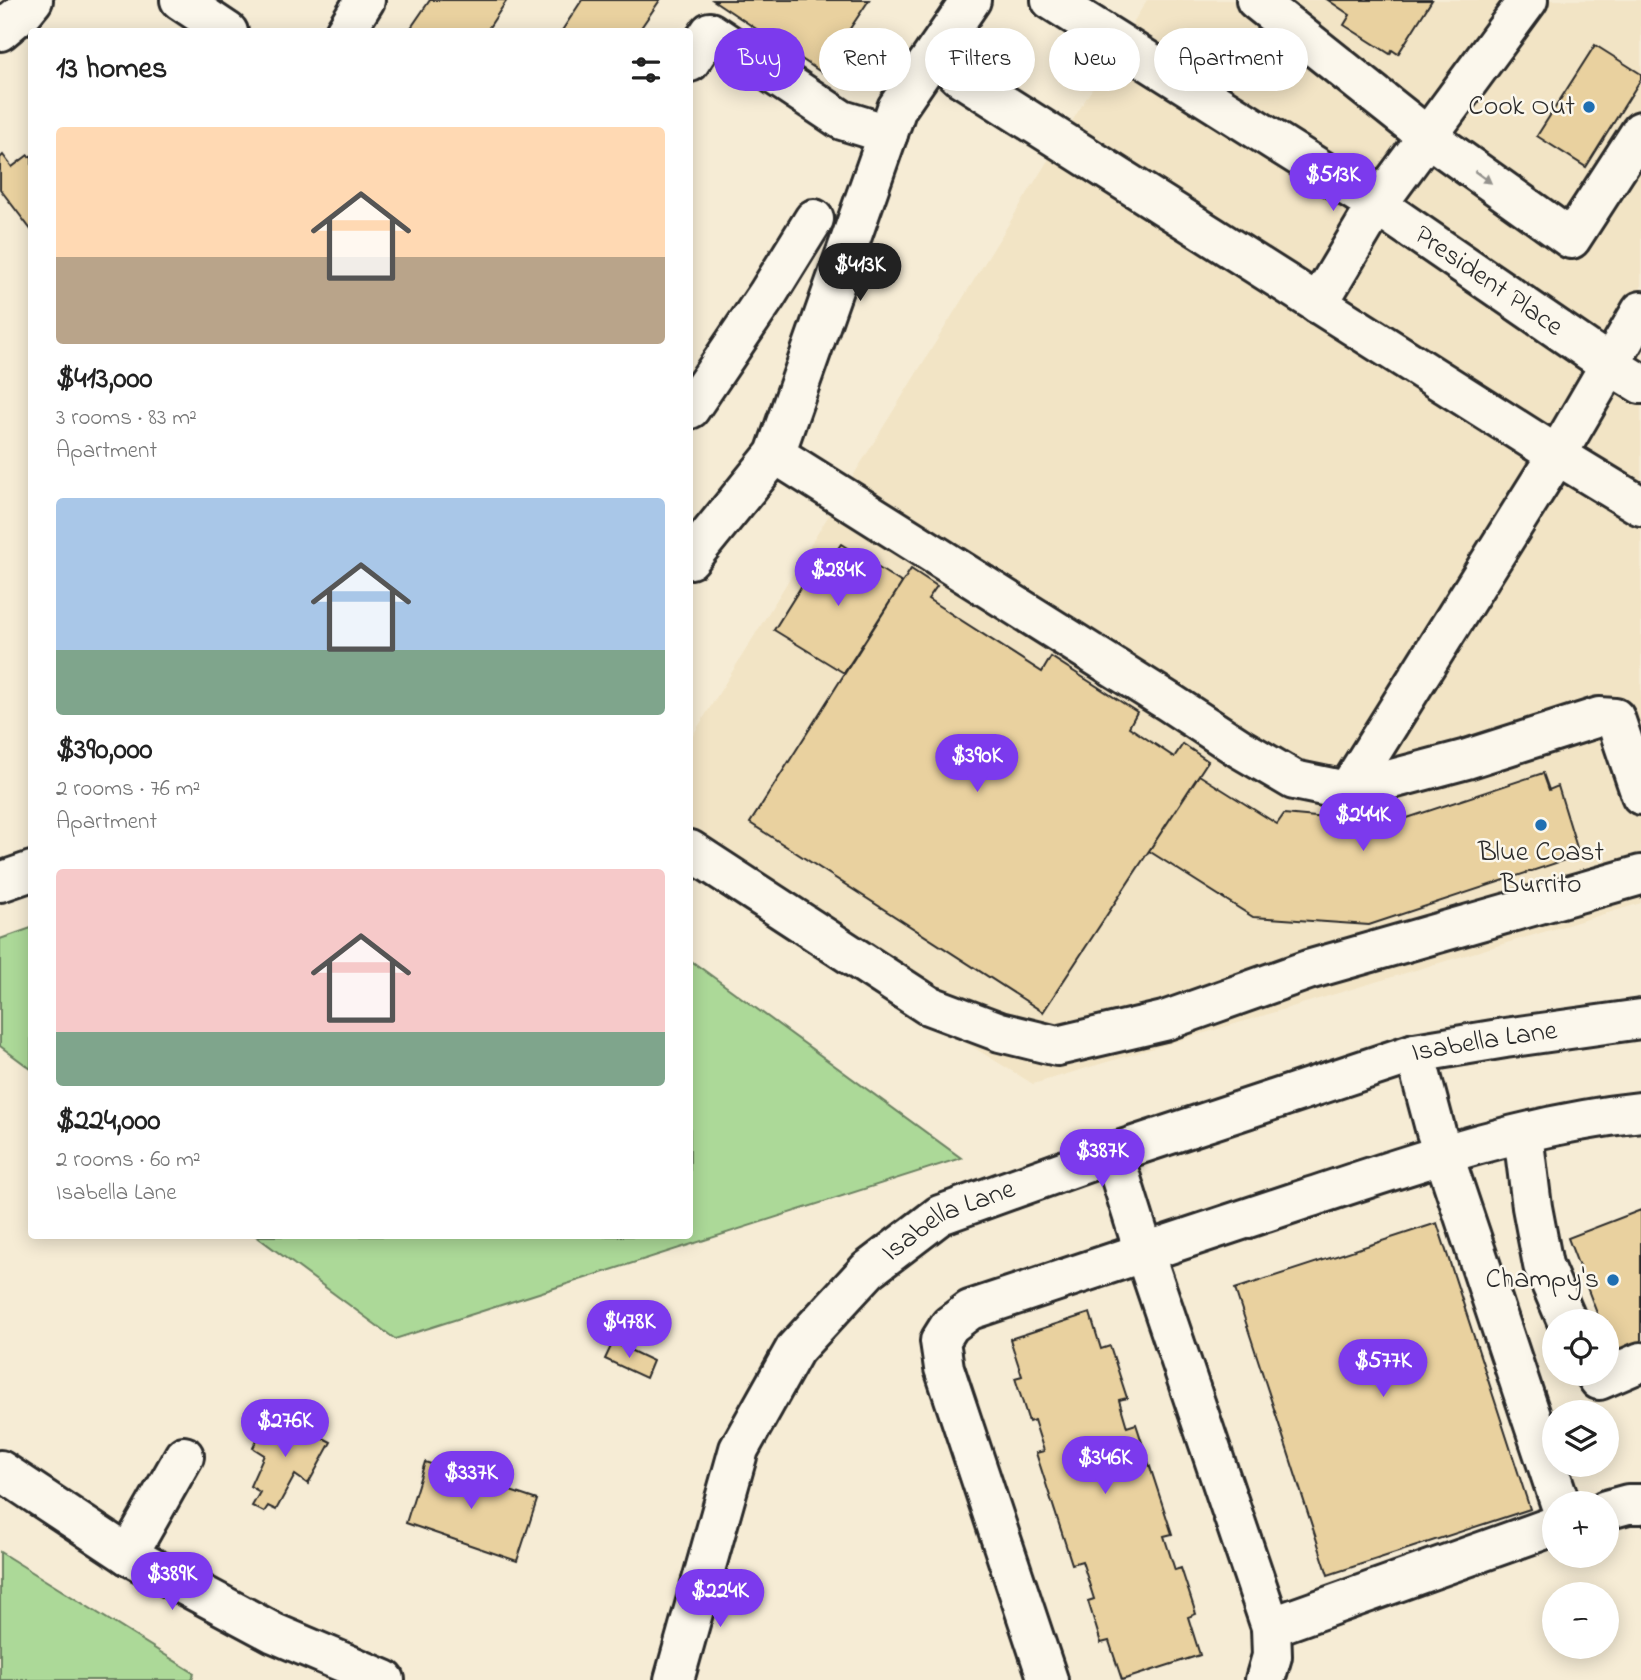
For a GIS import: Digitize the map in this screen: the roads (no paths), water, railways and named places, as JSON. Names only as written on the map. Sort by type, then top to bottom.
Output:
[{"type":"street","points":[[0,31],[33,0]]},
{"type":"street","points":[[180,0],[222,28]]},
{"type":"street","points":[[348,28],[365,0]]},
{"type":"street","points":[[952,28],[971,0]]},
{"type":"street","name":"President Place","points":[[1051,0],[1377,205],[1625,374]]},
{"type":"street","points":[[1256,0],[1428,137],[1571,239],[1641,131]]},
{"type":"street","points":[[1318,304],[1377,205],[1528,0]]},
{"type":"street","points":[[693,58],[710,32],[842,120],[888,134]]},
{"type":"street","points":[[693,555],[775,454],[897,108],[925,67]]},
{"type":"street","points":[[983,91],[1641,506]]},
{"type":"street","points":[[693,405],[767,295],[814,219]]},
{"type":"street","points":[[1347,791],[1557,455],[1625,374],[1641,311]]},
{"type":"street","points":[[775,454],[1294,780],[1347,791],[1468,759],[1599,717],[1615,718],[1641,795]]},
{"type":"street","points":[[693,852],[928,1005],[1000,1032],[1057,1046],[1164,1021],[1308,970],[1641,875]]},
{"type":"street","points":[[0,882],[28,872]]},
{"type":"street","name":"Isabella Lane","points":[[674,1680],[739,1449],[795,1349],[868,1270],[940,1215],[1112,1153],[1415,1053],[1641,1019]]},
{"type":"street","points":[[1415,1053],[1436,1132],[1556,1491]]},
{"type":"street","points":[[1048,1680],[944,1368],[940,1340],[950,1325],[970,1310],[1444,1153],[1549,1127],[1641,1112]]},
{"type":"street","points":[[1523,1134],[1532,1207],[1543,1265],[1562,1309]]},
{"type":"street","points":[[1112,1153],[1272,1626],[1272,1656],[1265,1680]]},
{"type":"street","points":[[1619,1371],[1641,1362]]},
{"type":"street","points":[[128,1555],[184,1456]]},
{"type":"street","points":[[0,1470],[128,1555],[274,1633],[385,1680]]},
{"type":"street","points":[[1619,1506],[1641,1504]]},
{"type":"street","points":[[1272,1626],[1542,1530]]},
{"type":"place","name":"Cook Out","points":[[1589,107]]},
{"type":"place","name":"Blue Coast Burrito","points":[[1541,825]]},
{"type":"place","name":"Champy's","points":[[1613,1280]]}]
